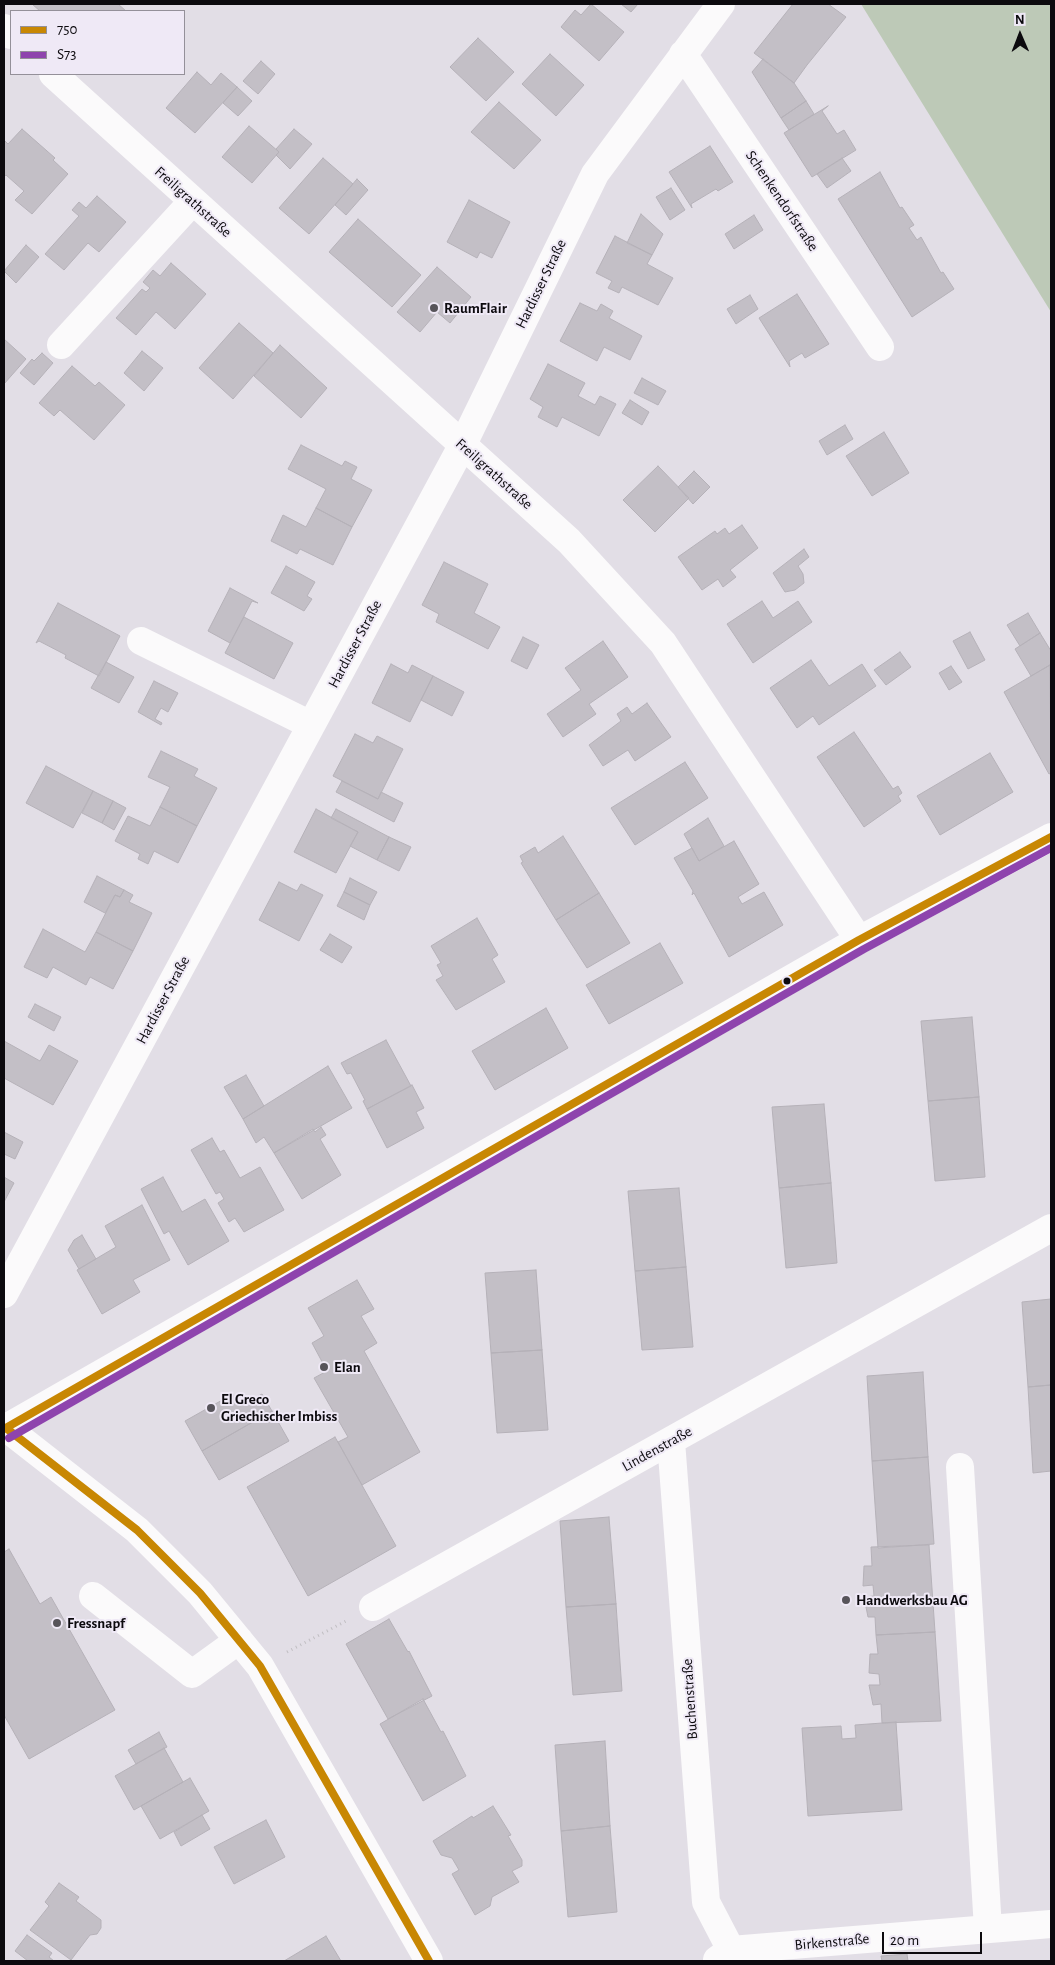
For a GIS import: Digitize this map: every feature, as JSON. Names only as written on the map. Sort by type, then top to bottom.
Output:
[{"type":"street","name":"Hardisser Straße","points":[[4,1294],[462,446],[595,174],[721,4]]},
{"type":"street","name":"Schenkendorfstraße","points":[[683,54],[880,347]]},
{"type":"street","name":"Freiligrathstraße","points":[[54,75],[192,202],[569,541],[663,643],[859,940]]},
{"type":"street","points":[[61,345],[192,202]]},
{"type":"street","points":[[141,641],[311,725]]},
{"type":"street","points":[[429,1961],[260,1666],[200,1592],[137,1530],[5,1428],[859,940],[1051,837]]},
{"type":"street","name":"Lindenstraße","points":[[373,1607],[1051,1228]]},
{"type":"street","name":"Buchenstraße","points":[[671,1441],[706,1902],[727,1958]]},
{"type":"street","points":[[960,1467],[988,1929]]},
{"type":"street","points":[[93,1596],[192,1674],[239,1640]]},
{"type":"street","name":"Birkenstraße","points":[[727,1958],[988,1929],[1051,1924]]},
{"type":"path","points":[[260,1666],[373,1607]]},
{"type":"green space","points":[[861,4],[1051,4],[1051,312]]},
{"type":"building","points":[[32,4],[118,4],[125,10],[39,10]]},
{"type":"building","points":[[591,4],[624,32],[599,61],[561,27],[575,10],[581,15]]},
{"type":"building","points":[[621,4],[638,4],[631,12]]},
{"type":"building","points":[[793,4],[828,4],[846,17],[794,83],[754,53]]},
{"type":"building","points":[[478,38],[514,72],[486,101],[450,67]]},
{"type":"building","points":[[550,54],[584,85],[556,116],[522,84]]},
{"type":"building","points":[[763,59],[794,83],[806,101],[781,118],[752,72]]},
{"type":"building","points":[[261,61],[275,74],[258,94],[243,81]]},
{"type":"building","points":[[197,72],[211,85],[221,73],[237,87],[195,133],[166,108]]},
{"type":"building","points":[[237,87],[252,101],[238,116],[223,103]]},
{"type":"building","points":[[806,101],[814,114],[789,130],[781,118]]},
{"type":"building","points":[[499,102],[541,140],[514,169],[471,132]]},
{"type":"building","points":[[828,106],[822,111],[837,134],[844,130],[856,150],[812,177],[784,133]]},
{"type":"building","points":[[249,126],[279,152],[252,183],[222,157]]},
{"type":"building","points":[[22,129],[55,158],[53,160],[68,174],[32,214],[15,200],[24,191],[6,175],[4,177],[4,140],[8,144]]},
{"type":"building","points":[[294,129],[312,144],[290,169],[276,155],[279,152],[276,149]]},
{"type":"building","points":[[710,146],[733,182],[718,191],[716,189],[691,204],[692,208],[669,172]]},
{"type":"building","points":[[323,158],[353,184],[309,234],[279,208]]},
{"type":"building","points":[[842,158],[851,171],[827,188],[817,174]]},
{"type":"building","points":[[880,172],[900,208],[902,207],[914,225],[909,228],[917,240],[921,237],[941,273],[943,272],[954,289],[912,317],[838,199]]},
{"type":"building","points":[[357,179],[368,190],[346,215],[335,205]]},
{"type":"building","points":[[671,188],[685,210],[670,220],[656,197]]},
{"type":"building","points":[[97,196],[126,222],[99,252],[88,243],[64,270],[45,254],[79,216],[72,210],[79,202],[86,208]]},
{"type":"building","points":[[469,200],[510,222],[492,258],[480,252],[477,258],[447,242]]},
{"type":"building","points":[[641,214],[663,234],[652,255],[627,243]]},
{"type":"building","points":[[754,215],[763,230],[734,249],[725,234]]},
{"type":"building","points":[[358,219],[421,275],[392,307],[329,252]]},
{"type":"building","points":[[615,236],[652,255],[647,264],[673,278],[658,305],[622,287],[619,293],[608,288],[612,281],[596,273]]},
{"type":"building","points":[[26,245],[39,257],[16,283],[4,271]]},
{"type":"building","points":[[171,263],[206,294],[175,329],[156,312],[136,335],[116,318],[142,289],[146,292],[150,288],[143,282],[153,270],[160,276]]},
{"type":"building","points":[[437,267],[471,297],[450,323],[437,312],[420,332],[397,312]]},
{"type":"building","points":[[797,294],[829,344],[805,358],[802,353],[789,361],[790,367],[759,318]]},
{"type":"building","points":[[750,295],[758,309],[736,324],[727,309]]},
{"type":"building","points":[[580,303],[597,311],[601,304],[613,311],[609,318],[642,336],[630,360],[604,347],[597,361],[560,341]]},
{"type":"building","points":[[239,323],[273,353],[233,399],[199,368]]},
{"type":"building","points":[[4,339],[26,359],[4,384]]},
{"type":"building","points":[[280,345],[327,388],[301,418],[254,376]]},
{"type":"building","points":[[142,351],[163,368],[144,391],[124,373]]},
{"type":"building","points":[[42,353],[53,363],[34,385],[20,373],[32,359],[34,361]]},
{"type":"building","points":[[548,364],[585,383],[578,396],[595,405],[600,396],[616,404],[599,436],[562,417],[557,427],[538,417],[543,407],[530,399]]},
{"type":"building","points":[[72,366],[95,386],[99,382],[125,405],[94,440],[60,410],[54,416],[39,403]]},
{"type":"building","points":[[642,378],[666,391],[658,405],[634,393]]},
{"type":"building","points":[[630,400],[649,412],[642,425],[622,413]]},
{"type":"building","points":[[845,425],[853,439],[827,455],[819,441]]},
{"type":"building","points":[[884,432],[909,473],[872,496],[846,456]]},
{"type":"building","points":[[301,445],[342,466],[345,461],[357,467],[351,479],[372,490],[352,527],[316,508],[326,489],[288,469]]},
{"type":"building","points":[[658,466],[689,498],[655,532],[623,500]]},
{"type":"building","points":[[694,471],[710,487],[693,504],[678,487]]},
{"type":"building","points":[[316,508],[352,527],[333,565],[300,549],[297,554],[271,541],[283,515],[306,527]]},
{"type":"building","points":[[742,525],[758,548],[730,570],[736,577],[723,587],[718,579],[702,590],[678,557],[715,531],[717,534],[725,528],[729,534]]},
{"type":"building","points":[[804,549],[809,557],[798,566],[803,574],[804,583],[795,590],[785,592],[773,573]]},
{"type":"building","points":[[444,562],[488,584],[474,613],[500,627],[488,649],[436,622],[439,614],[422,605]]},
{"type":"building","points":[[286,566],[315,582],[307,596],[312,599],[304,611],[271,593]]},
{"type":"building","points":[[230,588],[258,603],[252,601],[230,643],[208,631]]},
{"type":"building","points":[[762,601],[773,618],[798,601],[812,622],[753,663],[727,624]]},
{"type":"building","points":[[58,603],[120,636],[99,676],[65,658],[66,655],[39,641],[36,643]]},
{"type":"building","points":[[1028,613],[1040,633],[1020,646],[1007,625]]},
{"type":"building","points":[[244,617],[293,643],[274,679],[225,653]]},
{"type":"building","points":[[970,632],[985,660],[968,669],[953,641]]},
{"type":"building","points":[[1040,633],[1051,651],[1051,668],[1050,665],[1031,676],[1015,649]]},
{"type":"building","points":[[523,637],[539,645],[527,669],[511,661]]},
{"type":"building","points":[[603,641],[628,677],[589,704],[596,714],[563,737],[547,714],[581,690],[565,668]]},
{"type":"building","points":[[900,652],[911,667],[886,685],[874,670]]},
{"type":"building","points":[[811,660],[829,686],[862,664],[876,686],[819,725],[813,716],[797,728],[770,688]]},
{"type":"building","points":[[106,662],[134,677],[119,703],[91,688]]},
{"type":"building","points":[[391,664],[408,673],[412,665],[433,676],[410,722],[372,703]]},
{"type":"building","points":[[1050,665],[1051,773],[1049,774],[1004,692]]},
{"type":"building","points":[[951,666],[962,682],[949,690],[939,673]]},
{"type":"building","points":[[433,676],[464,692],[452,716],[421,700]]},
{"type":"building","points":[[154,681],[178,693],[168,712],[161,708],[155,719],[162,723],[161,725],[138,712]]},
{"type":"building","points":[[647,703],[671,737],[635,761],[628,750],[603,766],[589,745],[621,721],[617,714],[627,707],[632,714]]},
{"type":"building","points":[[854,732],[893,789],[898,786],[902,793],[898,796],[901,801],[864,827],[817,757]]},
{"type":"building","points":[[355,734],[373,743],[377,736],[403,749],[378,799],[333,776]]},
{"type":"building","points":[[161,751],[198,769],[194,776],[217,788],[197,826],[160,807],[170,787],[148,777]]},
{"type":"building","points":[[990,753],[1013,792],[940,835],[917,796]]},
{"type":"building","points":[[685,762],[708,798],[635,845],[611,808]]},
{"type":"building","points":[[46,766],[93,791],[73,828],[26,803]]},
{"type":"building","points":[[342,781],[378,799],[381,792],[403,803],[394,822],[336,792]]},
{"type":"building","points":[[93,791],[113,801],[102,823],[82,813]]},
{"type":"building","points":[[113,801],[126,808],[114,830],[102,823]]},
{"type":"building","points":[[160,807],[197,826],[178,863],[154,851],[148,864],[138,859],[140,854],[115,841],[128,816],[150,826]]},
{"type":"building","points":[[316,809],[358,832],[336,873],[294,852]]},
{"type":"building","points":[[336,809],[389,837],[377,860],[350,846],[358,832],[331,818]]},
{"type":"building","points":[[708,818],[724,846],[699,861],[684,834]]},
{"type":"building","points":[[563,836],[599,893],[556,920],[521,863],[523,862],[520,856],[535,847],[538,853]]},
{"type":"building","points":[[389,837],[411,847],[399,871],[377,860]]},
{"type":"building","points":[[734,841],[759,884],[738,897],[742,904],[764,892],[783,925],[729,957],[694,893],[692,895],[693,891],[674,858],[692,848],[699,861]]},
{"type":"building","points":[[97,876],[124,890],[120,897],[115,895],[105,913],[84,902]]},
{"type":"building","points":[[350,878],[377,892],[370,905],[344,892]]},
{"type":"building","points":[[279,882],[297,891],[301,884],[323,895],[299,941],[259,920]]},
{"type":"building","points":[[124,890],[133,895],[129,902],[152,913],[133,951],[96,932],[115,895],[120,897]]},
{"type":"building","points":[[344,892],[370,905],[364,920],[337,906]]},
{"type":"building","points":[[599,893],[630,943],[587,968],[556,920]]},
{"type":"building","points":[[477,918],[498,955],[492,959],[505,982],[456,1010],[436,980],[443,976],[437,965],[441,963],[431,946]]},
{"type":"building","points":[[43,929],[85,952],[96,932],[133,951],[113,989],[90,977],[86,985],[53,967],[47,978],[24,967]]},
{"type":"building","points":[[330,934],[352,947],[342,963],[320,950]]},
{"type":"building","points":[[660,943],[683,983],[609,1024],[586,985]]},
{"type":"building","points":[[35,1004],[61,1017],[54,1031],[28,1017]]},
{"type":"building","points":[[546,1008],[568,1048],[495,1090],[472,1051]]},
{"type":"building","points":[[972,1017],[979,1097],[928,1101],[921,1021]]},
{"type":"building","points":[[386,1040],[411,1086],[367,1109],[363,1101],[365,1100],[351,1073],[347,1074],[341,1063]]},
{"type":"building","points":[[4,1041],[40,1061],[49,1045],[78,1061],[53,1105],[4,1078]]},
{"type":"building","points":[[328,1066],[352,1108],[274,1153],[264,1137],[256,1143],[243,1119]]},
{"type":"building","points":[[246,1075],[264,1106],[243,1119],[224,1087]]},
{"type":"building","points":[[412,1085],[424,1108],[416,1112],[424,1128],[387,1148],[367,1109]]},
{"type":"building","points":[[979,1097],[985,1177],[935,1181],[928,1101]]},
{"type":"building","points":[[824,1104],[831,1183],[779,1188],[772,1107]]},
{"type":"building","points":[[321,1127],[326,1135],[320,1139],[341,1175],[302,1199],[274,1153],[313,1129],[315,1132]]},
{"type":"building","points":[[4,1132],[23,1142],[15,1159],[4,1154]]},
{"type":"building","points":[[212,1138],[220,1152],[224,1150],[240,1178],[260,1167],[284,1210],[244,1232],[235,1218],[229,1222],[218,1203],[224,1199],[220,1192],[216,1194],[191,1150]]},
{"type":"building","points":[[4,1177],[14,1183],[4,1202]]},
{"type":"building","points":[[163,1177],[182,1212],[205,1199],[229,1241],[188,1265],[169,1231],[164,1234],[141,1189]]},
{"type":"building","points":[[831,1183],[837,1263],[786,1268],[779,1188]]},
{"type":"building","points":[[679,1188],[686,1267],[635,1271],[628,1191]]},
{"type":"building","points":[[142,1205],[170,1260],[133,1280],[140,1292],[102,1314],[77,1270],[116,1247],[105,1226]]},
{"type":"building","points":[[82,1235],[96,1259],[79,1269],[68,1250],[74,1240]]},
{"type":"building","points":[[686,1267],[693,1347],[642,1350],[635,1271]]},
{"type":"building","points":[[536,1270],[542,1350],[491,1353],[485,1273]]},
{"type":"building","points":[[357,1280],[374,1309],[361,1316],[377,1343],[364,1351],[420,1452],[362,1485],[338,1442],[348,1437],[314,1378],[327,1371],[312,1343],[324,1336],[308,1308]]},
{"type":"building","points":[[1051,1299],[1051,1385],[1028,1387],[1022,1302]]},
{"type":"building","points":[[542,1350],[548,1430],[497,1433],[491,1353]]},
{"type":"building","points":[[923,1372],[928,1457],[872,1461],[867,1376]]},
{"type":"building","points":[[1051,1385],[1051,1471],[1033,1473],[1028,1387]]},
{"type":"building","points":[[233,1394],[240,1406],[262,1394],[272,1411],[202,1451],[185,1421]]},
{"type":"building","points":[[272,1411],[289,1441],[219,1480],[202,1451]]},
{"type":"building","points":[[335,1437],[396,1546],[308,1596],[247,1487]]},
{"type":"building","points":[[928,1457],[934,1544],[878,1548],[872,1461]]},
{"type":"building","points":[[609,1517],[616,1604],[566,1607],[560,1521]]},
{"type":"building","points":[[929,1545],[935,1632],[876,1635],[875,1617],[868,1617],[864,1597],[874,1596],[873,1585],[863,1586],[864,1566],[872,1566],[871,1547]]},
{"type":"building","points":[[9,1549],[40,1604],[51,1597],[115,1710],[29,1759],[4,1715],[4,1552]]},
{"type":"building","points":[[616,1604],[622,1691],[573,1695],[566,1607]]},
{"type":"building","points":[[389,1619],[409,1651],[432,1696],[388,1719],[346,1644]]},
{"type":"building","points":[[935,1632],[941,1721],[882,1723],[881,1704],[873,1705],[869,1685],[880,1685],[879,1674],[869,1673],[870,1654],[878,1654],[876,1635]]},
{"type":"building","points":[[423,1699],[441,1732],[443,1731],[466,1776],[423,1801],[380,1724]]},
{"type":"building","points":[[896,1722],[902,1810],[808,1816],[802,1728],[841,1726],[842,1739],[856,1738],[855,1725]]},
{"type":"building","points":[[159,1732],[167,1747],[136,1764],[128,1750]]},
{"type":"building","points":[[605,1741],[610,1826],[561,1831],[555,1745]]},
{"type":"building","points":[[164,1748],[183,1782],[134,1810],[115,1776]]},
{"type":"building","points":[[190,1778],[209,1811],[160,1839],[141,1806]]},
{"type":"building","points":[[493,1806],[511,1835],[508,1836],[522,1860],[522,1866],[512,1871],[519,1882],[492,1897],[490,1906],[475,1915],[452,1874],[459,1870],[452,1858],[441,1855],[433,1841],[472,1816],[473,1818]]},
{"type":"building","points":[[202,1815],[210,1829],[181,1846],[174,1832]]},
{"type":"building","points":[[266,1820],[285,1857],[234,1884],[214,1847]]},
{"type":"building","points":[[610,1826],[617,1912],[568,1917],[561,1831]]},
{"type":"building","points":[[59,1883],[79,1897],[76,1901],[101,1920],[101,1928],[97,1934],[90,1935],[71,1960],[30,1930],[49,1906],[45,1902]]},
{"type":"building","points":[[27,1935],[52,1953],[49,1957],[54,1961],[28,1961],[15,1951]]},
{"type":"building","points":[[326,1936],[341,1961],[284,1961]]},
{"type":"building","points":[[907,1954],[908,1961],[882,1961],[881,1956]]},
{"type":"transit line","name":"750","points":[[4,1429],[859,940],[1051,837]]},
{"type":"transit line","name":"S73","points":[[9,1438],[864,949],[1051,848]]},
{"type":"transit line","name":"750","points":[[6,1428],[137,1530],[200,1593],[260,1666],[429,1961]]},
{"type":"place","name":"RaumFlair","points":[[434,308]]},
{"type":"place","name":"Elan","points":[[324,1367]]},
{"type":"place","name":"El Greco Griechischer Imbiss","points":[[211,1408]]},
{"type":"place","name":"Handwerksbau AG","points":[[846,1600]]},
{"type":"place","name":"Fressnapf","points":[[57,1623]]}]
